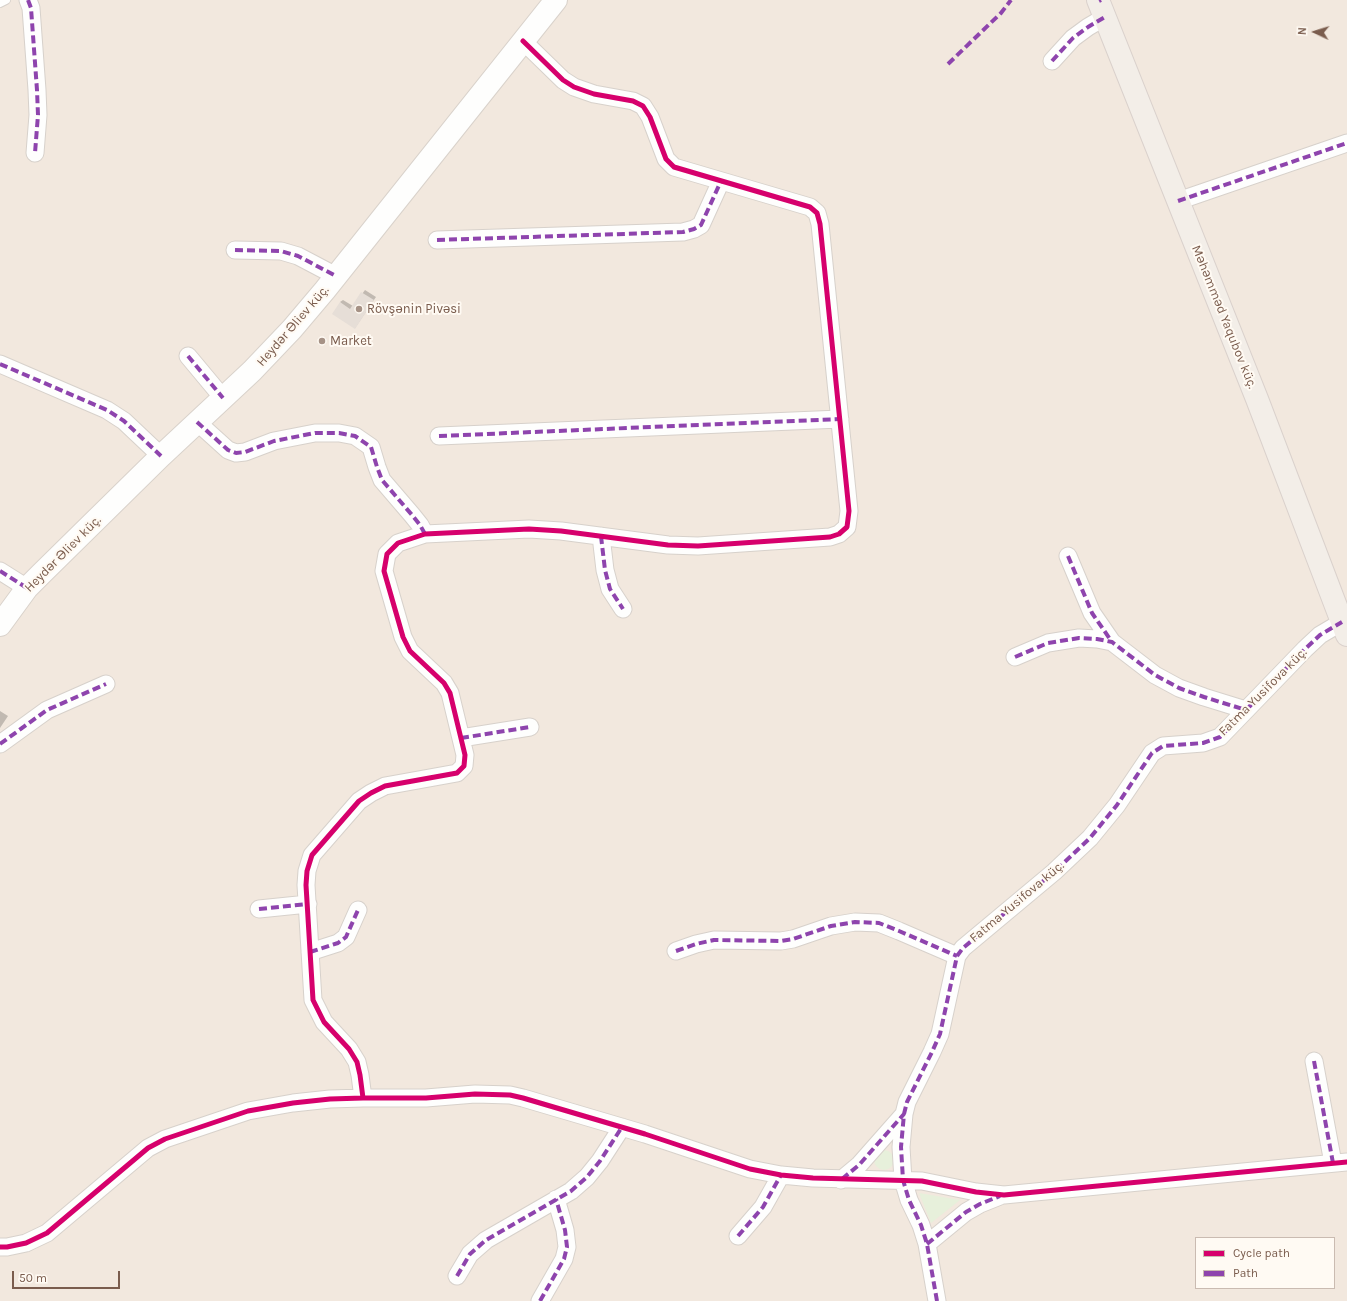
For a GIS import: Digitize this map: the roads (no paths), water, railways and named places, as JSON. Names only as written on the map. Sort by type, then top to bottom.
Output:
[{"type":"main road","name":"Heydər Əliev küç.","points":[[0,625],[27,588],[161,456],[268,356],[336,276],[556,0]]},
{"type":"main road","name":"Məhəmməd Yaqubov küç.","points":[[1101,4],[1257,399],[1344,628]]},
{"type":"street","points":[[28,0],[31,8],[37,90],[38,116],[35,153]]},
{"type":"street","points":[[1052,61],[1073,38],[1088,27],[1101,4]]},
{"type":"street","points":[[363,1098],[360,1075],[356,1062],[349,1049],[324,1022],[313,1000],[307,871],[312,855],[359,801],[385,786],[457,773],[464,766],[465,754],[450,693],[444,684],[410,651],[403,637],[384,571],[387,554],[398,543],[425,534],[529,529],[561,531],[668,545],[698,546],[830,537],[840,534],[847,527],[849,511],[820,224],[817,213],[810,207],[674,167],[666,159],[650,117],[643,106],[633,101],[594,94],[574,87],[563,80],[523,41]]},
{"type":"street","points":[[1178,200],[1347,143]]},
{"type":"street","points":[[437,240],[683,232],[701,225],[721,181]]},
{"type":"street","points":[[235,250],[281,251],[298,256],[336,276]]},
{"type":"street","points":[[188,356],[223,398]]},
{"type":"street","points":[[0,364],[107,410],[124,421],[161,456]]},
{"type":"street","points":[[439,436],[840,419]]},
{"type":"street","points":[[197,422],[228,450],[236,453],[245,452],[274,441],[315,433],[339,433],[355,436],[371,447],[376,467],[382,480],[412,514],[425,534]]},
{"type":"street","points":[[601,536],[604,570],[610,589],[623,609]]},
{"type":"street","points":[[1068,556],[1092,613],[1112,642],[1155,674],[1179,688],[1246,710]]},
{"type":"street","points":[[0,571],[27,588]]},
{"type":"street","name":"Fatma Yusifova küç.","points":[[937,1301],[927,1244],[921,1225],[909,1200],[903,1180],[901,1147],[904,1114],[907,1102],[940,1034],[957,956],[963,948],[1054,872],[1090,838],[1117,805],[1152,753],[1163,746],[1203,743],[1220,737],[1320,635],[1344,628]]},
{"type":"street","points":[[1015,657],[1048,643],[1079,638],[1112,642]]},
{"type":"street","points":[[0,744],[57,704],[106,684]]},
{"type":"street","points":[[461,738],[530,727]]},
{"type":"street","points":[[259,909],[308,904]]},
{"type":"street","points":[[310,952],[338,942],[346,937],[358,910]]},
{"type":"street","points":[[676,951],[714,940],[780,941],[793,939],[831,926],[855,922],[879,923],[899,930],[957,956]]},
{"type":"street","points":[[0,1247],[26,1243],[47,1233],[148,1148],[165,1139],[248,1111],[293,1103],[330,1099],[426,1098],[474,1094],[510,1095],[622,1127],[750,1169],[781,1175],[841,1180],[922,1181],[976,1192],[1004,1195],[1340,1163],[1314,1061]]},
{"type":"street","points":[[841,1180],[859,1165],[904,1114]]},
{"type":"street","points":[[457,1276],[470,1254],[486,1240],[556,1200],[587,1177],[600,1161],[622,1127]]},
{"type":"street","points":[[738,1236],[763,1207],[781,1175]]},
{"type":"street","points":[[927,1244],[966,1212],[980,1204],[1004,1195]]},
{"type":"street","points":[[540,1301],[564,1259],[567,1246],[565,1230],[556,1200]]},
{"type":"lane","points":[[0,3],[6,0]]},
{"type":"place","name":"Rövşənin Pivəsi","points":[[359,309]]},
{"type":"place","name":"Market","points":[[322,341]]}]
